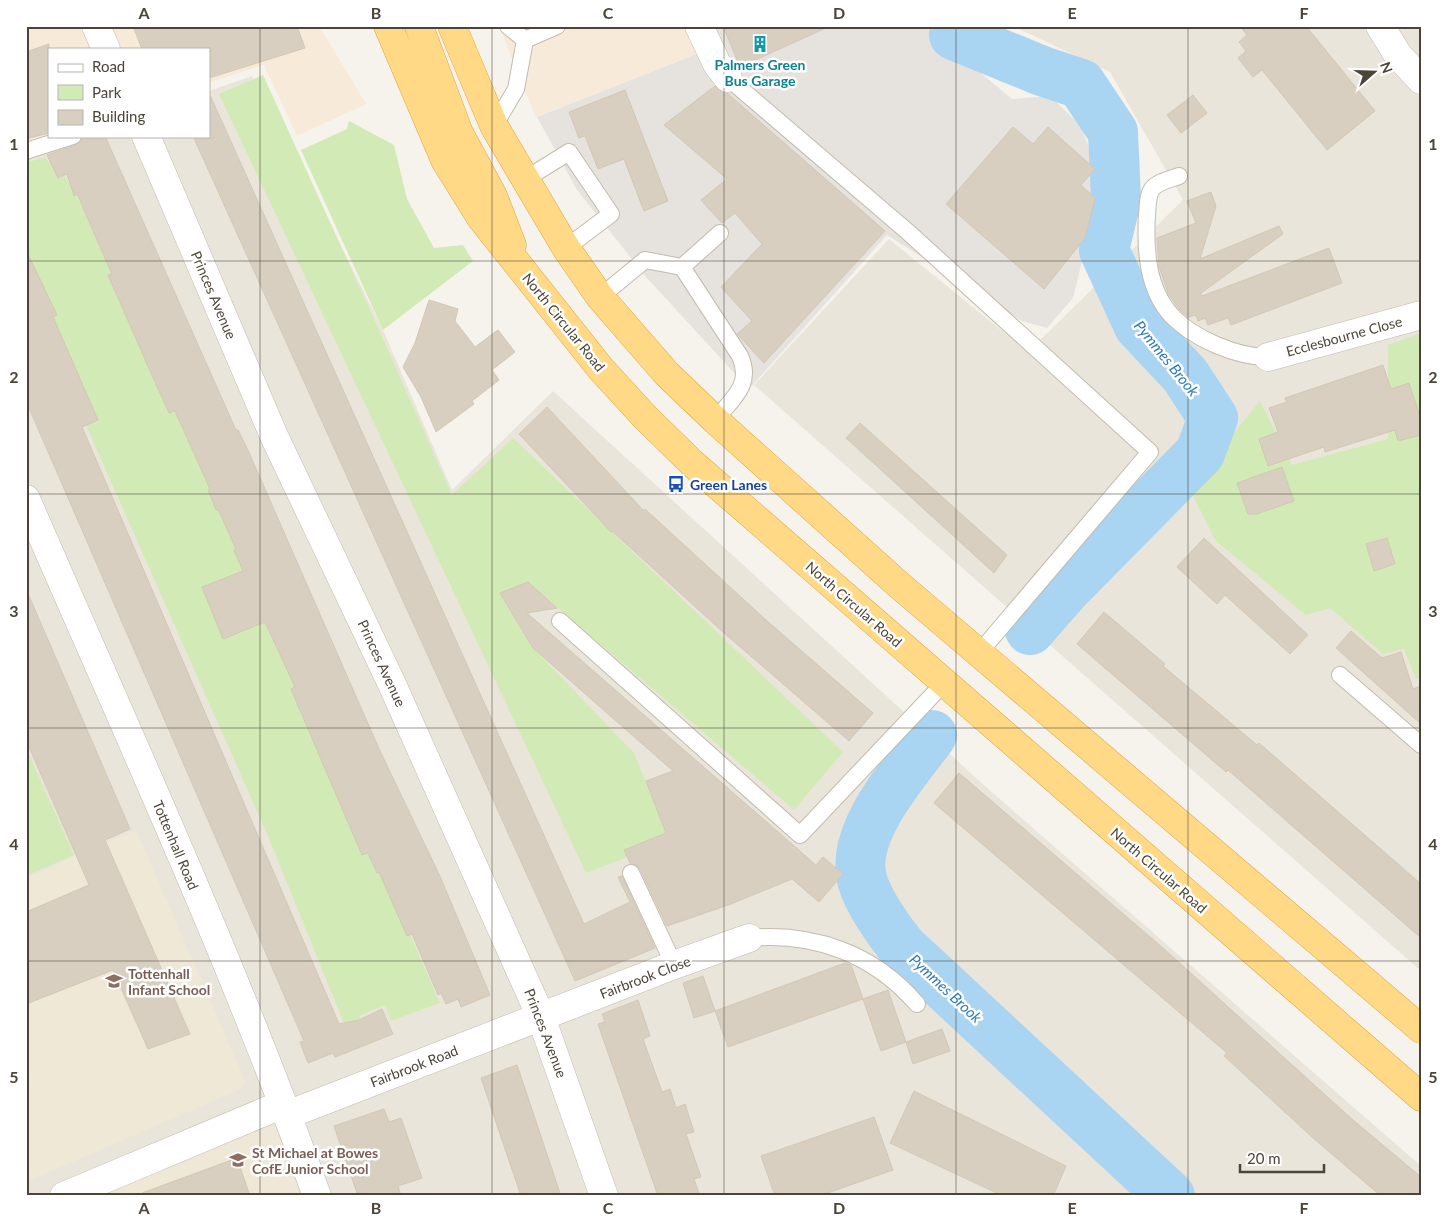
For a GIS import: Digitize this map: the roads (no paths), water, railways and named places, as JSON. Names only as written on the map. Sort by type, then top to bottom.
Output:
[{"type":"highway","name":"North Circular Road","points":[[388,26],[445,160],[481,218],[565,325],[645,417],[692,463],[1421,1097]]},
{"type":"highway","points":[[419,26],[459,133],[493,196],[519,265]]},
{"type":"highway","points":[[452,26],[494,126],[524,180],[566,248],[600,297],[667,374],[714,420],[899,585],[1421,1029]]},
{"type":"street","points":[[96,26],[106,48]]},
{"type":"street","points":[[699,26],[716,64],[728,78]]},
{"type":"street","points":[[1380,26],[1398,55],[1421,80]]},
{"type":"street","name":"Princes Avenue","points":[[147,138],[274,436],[391,682],[542,1017],[604,1196]]},
{"type":"street","name":"Ecclesbourne Close","points":[[1268,357],[1421,315]]},
{"type":"street","name":"Tottenhall Road","points":[[26,499],[212,928],[285,1110],[317,1196]]},
{"type":"street","name":"Fairbrook Close","points":[[542,1017],[674,965],[749,938]]},
{"type":"street","name":"Fairbrook Road","points":[[64,1196],[285,1110],[542,1017]]},
{"type":"lane","points":[[508,26],[525,40]]},
{"type":"lane","points":[[525,40],[557,26]]},
{"type":"lane","points":[[494,126],[516,89],[525,40]]},
{"type":"lane","points":[[728,78],[908,232],[1150,452],[979,653]]},
{"type":"lane","points":[[26,151],[67,138]]},
{"type":"lane","points":[[524,180],[569,152],[611,214],[566,248]]},
{"type":"lane","points":[[1179,176],[1157,185],[1151,190],[1148,199],[1146,254],[1153,281],[1162,301],[1172,316],[1191,331],[1210,341],[1253,357],[1268,357]]},
{"type":"lane","points":[[682,268],[720,233]]},
{"type":"lane","points":[[600,297],[646,260],[662,262],[682,268],[740,356],[745,369],[744,382],[738,392],[714,420]]},
{"type":"lane","points":[[560,621],[800,835],[944,683]]},
{"type":"lane","points":[[1340,675],[1421,745]]},
{"type":"lane","points":[[631,873],[674,965]]},
{"type":"lane","points":[[749,938],[761,937],[817,942],[851,952],[883,970],[917,1004]]},
{"type":"waterway","name":"Pymmes Brook","points":[[956,26],[954,35],[1042,71],[1081,84],[1113,132],[1116,200],[1104,250],[1139,326],[1185,375],[1213,418],[1200,453],[1064,591],[1030,630]]},
{"type":"waterway","name":"Pymmes Brook","points":[[932,735],[884,800],[865,838],[861,856],[861,874],[872,902],[902,947],[1170,1196]]},
{"type":"place","name":"Palmers Green Bus Garage","points":[[760,44]]},
{"type":"place","name":"Green Lanes","points":[[676,484]]},
{"type":"place","name":"Tottenhall Infant School","points":[[114,981]]},
{"type":"place","name":"St Michael at Bowes CofE Junior School","points":[[238,1160]]}]
